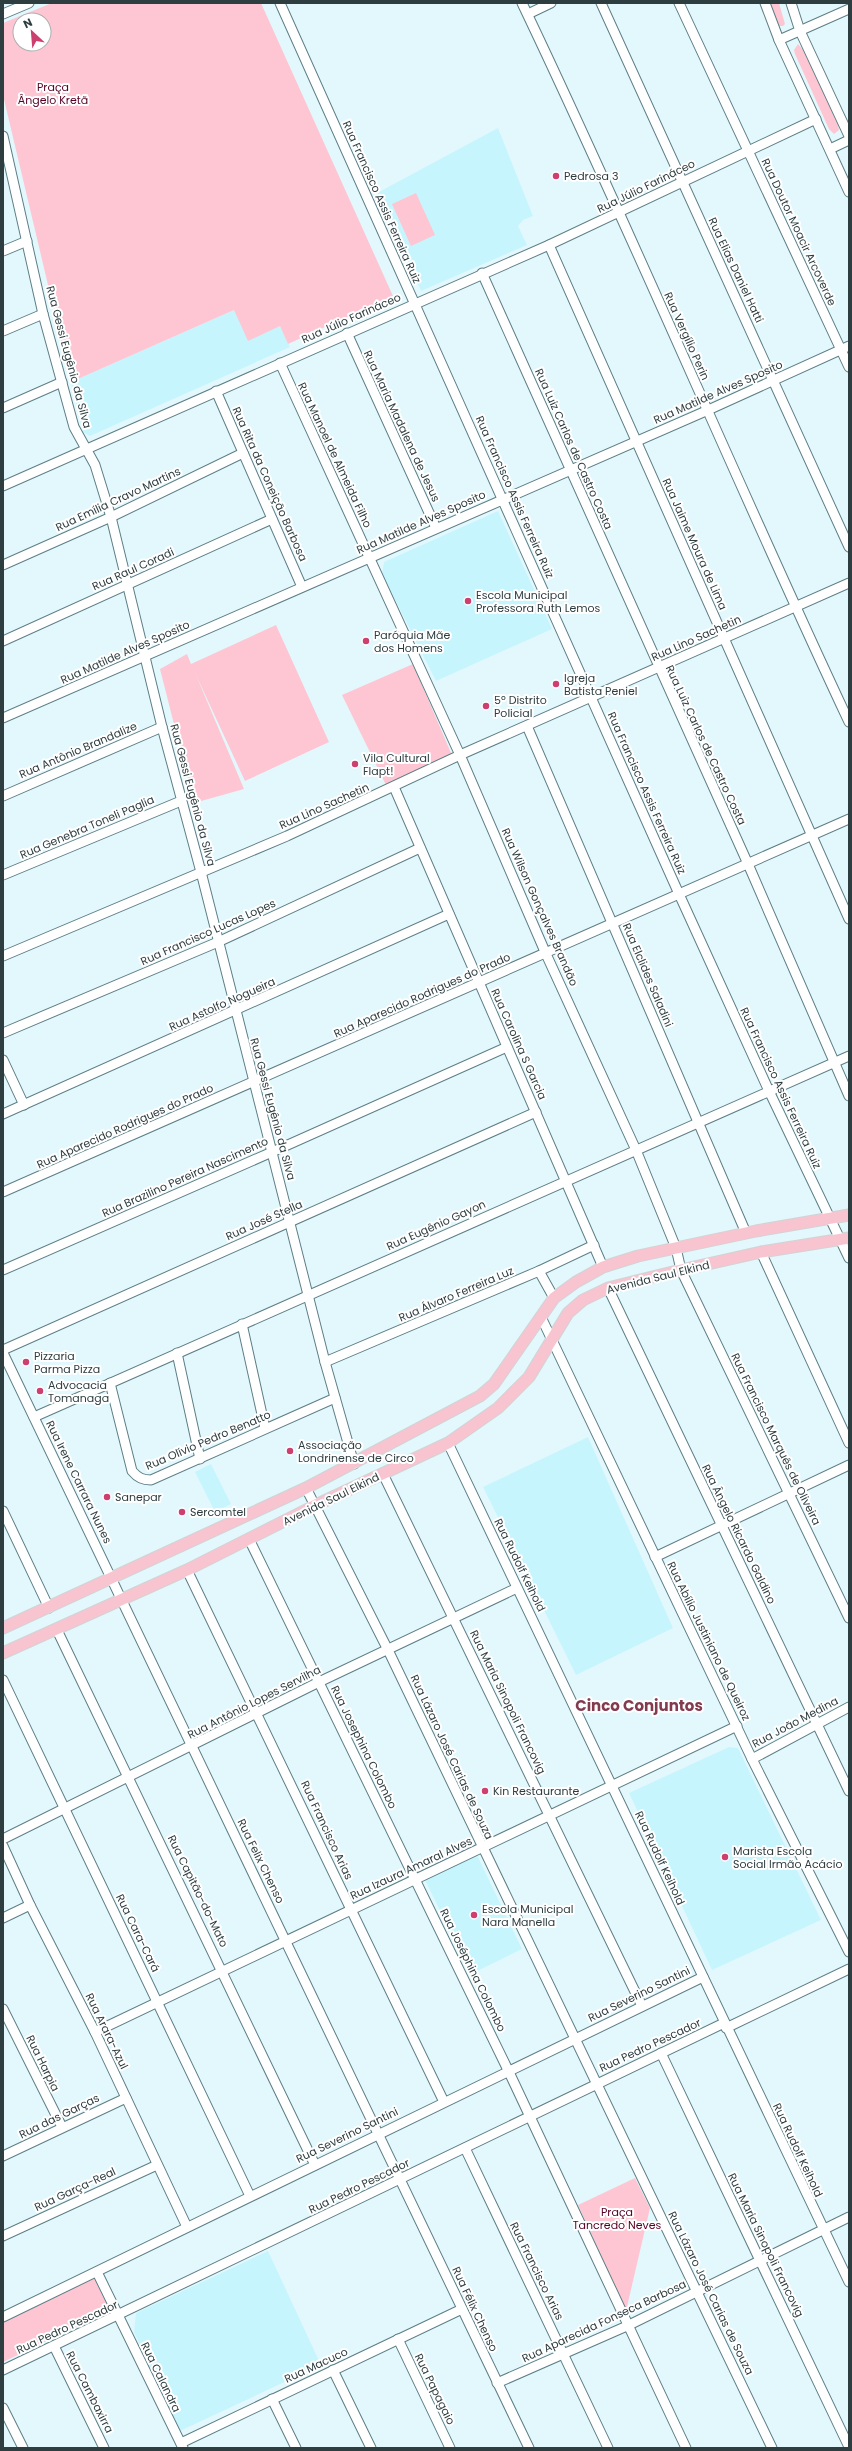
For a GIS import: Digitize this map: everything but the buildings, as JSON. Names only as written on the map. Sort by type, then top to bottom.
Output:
[{"type":"main road","name":"Avenida Saul Elkind","points":[[3,1628],[112,1580],[306,1488],[354,1464],[480,1396],[494,1384],[554,1298],[576,1282],[603,1267],[676,1248],[746,1233],[849,1215]]},
{"type":"main road","name":"Avenida Saul Elkind","points":[[3,1653],[57,1630],[187,1570],[316,1505],[448,1443],[498,1408],[524,1382],[568,1313],[583,1300],[608,1288],[681,1270],[761,1252],[845,1239]]},
{"type":"street","points":[[3,14],[29,3]]},
{"type":"street","name":"Rua Francisco Assis Ferreira Ruiz","points":[[280,3],[679,894],[829,1219],[845,1239],[849,1258]]},
{"type":"street","name":"Rua Vergílio Perin","points":[[522,3],[620,212],[706,411],[849,722]]},
{"type":"street","points":[[528,14],[551,3]]},
{"type":"street","name":"Rua Elias Daniel Hatti","points":[[601,3],[849,547]]},
{"type":"street","name":"Rua Doutor Moacir Arcoverde","points":[[679,3],[748,151],[845,348],[849,367]]},
{"type":"street","points":[[765,3],[779,40],[849,192]]},
{"type":"street","points":[[791,3],[800,31],[849,136]]},
{"type":"street","points":[[779,40],[849,9]]},
{"type":"street","name":"Rua Júlio Farináceo","points":[[3,486],[87,450],[414,303],[549,245],[816,120]]},
{"type":"street","name":"Rua Gessi Eugênio da Silva","points":[[3,136],[6,165],[27,241],[43,314],[74,427],[101,479],[181,801],[201,872],[325,1362],[354,1464]]},
{"type":"street","points":[[830,149],[849,140]]},
{"type":"street","points":[[3,251],[27,241]]},
{"type":"street","name":"Rua Jaime Moura de Lima","points":[[549,245],[723,639],[849,919]]},
{"type":"street","name":"Rua Luiz Carlos de Castro Costa","points":[[482,273],[658,669],[748,864],[849,1096]]},
{"type":"street","points":[[3,331],[43,314]]},
{"type":"street","name":"Rua Maria Madalena de Jesus","points":[[347,333],[436,528]]},
{"type":"street","name":"Rua Matilde Alves Sposito","points":[[3,718],[636,442],[845,348]]},
{"type":"street","name":"Rua Manoel de Almeida Filho","points":[[280,363],[370,558]]},
{"type":"street","points":[[3,408],[62,382]]},
{"type":"street","name":"Rua Rita da Coneição Barbosa","points":[[216,391],[302,587]]},
{"type":"street","name":"Rua Emília Cravo Martins","points":[[3,564],[111,518],[243,453]]},
{"type":"street","name":"Rua Raul Coradi","points":[[3,641],[272,519]]},
{"type":"street","name":"Rua Wilson Gonçalves Brandão","points":[[370,558],[460,755],[546,954],[636,1150],[676,1248],[681,1270]]},
{"type":"street","name":"Rua Lino Sachetin","points":[[3,956],[287,836],[460,755],[658,669],[849,583]]},
{"type":"street","name":"Rua Antônio Brandalize","points":[[3,796],[162,726]]},
{"type":"street","name":"Rua Elclides Saladini","points":[[526,726],[613,923],[746,1233]]},
{"type":"street","name":"Rua Carolina S Garcia","points":[[394,787],[567,1181],[603,1267]]},
{"type":"street","name":"Rua Genebra Toneli Paglia","points":[[3,875],[181,801]]},
{"type":"street","name":"Rua Aparecido Rodrigues do Prado","points":[[3,1192],[546,954],[849,818]]},
{"type":"street","name":"Rua Francisco Lucas Lopes","points":[[3,1033],[218,942],[420,848]]},
{"type":"street","name":"Rua Astolfo Nogueira","points":[[3,1114],[236,1012],[449,914]]},
{"type":"street","name":"Rua Brazilino Pereira Nascimento","points":[[3,1270],[507,1047]]},
{"type":"street","name":"Rua Eugênio Gayon","points":[[34,1417],[849,1056]]},
{"type":"street","points":[[3,1060],[24,1105]]},
{"type":"street","name":"Rua José Stella","points":[[3,1350],[536,1112]]},
{"type":"street","name":"Rua Álvaro Ferreira Luz","points":[[325,1362],[539,1271],[594,1245]]},
{"type":"street","points":[[761,1252],[849,1443]]},
{"type":"street","name":"Rua Francisco Marquês de Oliveira","points":[[681,1270],[849,1618]]},
{"type":"street","points":[[539,1271],[554,1298]]},
{"type":"street","name":"Rua Ângelo Ricardo Galdino","points":[[608,1288],[849,1791]]},
{"type":"street","name":"Rua Abílio Justiniano de Queiroz","points":[[541,1317],[752,1759],[848,1949]]},
{"type":"street","points":[[242,1324],[265,1428]]},
{"type":"street","name":"Rua Irene Carrara Nunes","points":[[3,1353],[122,1599]]},
{"type":"street","points":[[177,1353],[200,1459]]},
{"type":"street","name":"Rua Olívio Pedro Benatto","points":[[110,1383],[132,1471],[137,1477],[151,1480],[335,1398]]},
{"type":"street","name":"Rua Rudolf Keihold","points":[[448,1443],[849,2282]]},
{"type":"street","points":[[655,1558],[849,1465]]},
{"type":"street","name":"Rua Maria Sinopoli Francovig","points":[[383,1474],[642,2006]]},
{"type":"street","name":"Rua Lázaro José Carias de Souza","points":[[306,1488],[316,1505],[388,1650],[772,2448]]},
{"type":"street","points":[[3,1511],[49,1608]]},
{"type":"street","name":"Rua Josephina Colombo","points":[[249,1539],[415,1880]]},
{"type":"street","name":"Rua Francisco Arias","points":[[187,1570],[258,1714],[444,2102]]},
{"type":"street","name":"Rua Antônio Lopes Servilha","points":[[3,1839],[258,1714],[319,1682],[517,1588]]},
{"type":"street","name":"Rua Felix Chenso","points":[[122,1599],[379,2134]]},
{"type":"street","name":"Rua Capitão-do-Mato","points":[[57,1630],[315,2165]]},
{"type":"street","name":"Rua Cara-Cará","points":[[3,1680],[250,2196]]},
{"type":"street","name":"Rua João Medina","points":[[752,1759],[849,1707]]},
{"type":"street","name":"Rua Izaura Amaral Alves","points":[[95,2032],[222,1970],[415,1880],[737,1726]]},
{"type":"street","name":"Rua Arara-Azul","points":[[3,1846],[30,1905],[95,2032],[156,2165],[187,2227]]},
{"type":"street","name":"Rua Joséphina Colombo","points":[[415,1880],[530,2116]]},
{"type":"street","points":[[3,1918],[30,1905]]},
{"type":"street","name":"Rua Pedro Pescador","points":[[3,2370],[400,2180],[597,2083],[849,1969]]},
{"type":"street","name":"Rua Severino Santini","points":[[3,2317],[508,2070],[703,1977]]},
{"type":"street","name":"Rua Harpia","points":[[3,2009],[62,2127]]},
{"type":"street","name":"Rua Maria Sinopoli Francovig","points":[[661,2053],[849,2447]]},
{"type":"street","name":"Rua das Garças","points":[[3,2156],[126,2098]]},
{"type":"street","points":[[530,2116],[627,2326],[686,2448]]},
{"type":"street","name":"Rua Félix Chenso","points":[[379,2134],[497,2384],[529,2448]]},
{"type":"street","name":"Rua Francisco Arias","points":[[465,2148],[608,2448]]},
{"type":"street","name":"Rua Garça-Real","points":[[3,2236],[156,2165]]},
{"type":"street","name":"Rua Aparecida Fonseca Barbosa","points":[[497,2384],[563,2353],[627,2326],[849,2217]]},
{"type":"street","name":"Rua Calandra","points":[[97,2272],[182,2446]]},
{"type":"street","name":"Rua Macuco","points":[[182,2446],[272,2399],[462,2309]]},
{"type":"street","name":"Rua Papagaio","points":[[398,2339],[450,2448]]},
{"type":"street","name":"Rua Cambaxirra","points":[[54,2346],[104,2448]]},
{"type":"street","points":[[333,2370],[371,2448]]},
{"type":"street","points":[[272,2399],[296,2448]]},
{"type":"street","points":[[3,2408],[23,2448]]},
{"type":"shaded area","points":[[498,128],[533,216],[523,220],[518,226],[527,245],[421,291],[377,193]]},
{"type":"shaded area","points":[[234,310],[280,326],[290,347],[90,436],[83,432],[71,382]]},
{"type":"shaded area","name":"Escola Municipal Professora Ruth Lemos","points":[[498,511],[552,629],[436,681],[382,574],[384,562]]},
{"type":"shaded area","points":[[588,1437],[673,1628],[576,1675],[483,1487]]},
{"type":"shaded area","points":[[211,1464],[231,1504],[215,1512],[195,1472]]},
{"type":"shaded area","name":"Marista Escola Social Irmão Acácio","points":[[729,1747],[738,1748],[821,1920],[712,1970],[629,1793]]},
{"type":"shaded area","name":"Escola Municipal Nara Manella","points":[[477,1855],[522,1949],[471,1974],[425,1880]]},
{"type":"shaded area","points":[[268,2251],[321,2365],[180,2431],[134,2332],[136,2313]]},
{"type":"green space","name":"Praça Ângelo Kretã","points":[[52,3],[261,3],[393,296],[288,344],[280,326],[248,341],[234,310],[71,382],[3,95],[3,23],[12,19],[12,52],[52,52],[52,12],[30,12]]},
{"type":"green space","points":[[771,3],[779,3],[785,24],[783,26],[778,26]]},
{"type":"green space","points":[[798,44],[806,53],[838,124],[839,130],[834,134],[829,129],[795,54],[794,50]]},
{"type":"green space","points":[[416,193],[435,235],[411,246],[392,204]]},
{"type":"green space","points":[[276,625],[329,742],[245,781],[196,675],[244,789],[194,803],[160,669],[187,654],[191,664]]},
{"type":"green space","points":[[413,664],[451,753],[447,760],[386,785],[342,695]]},
{"type":"green space","name":"Praça Tancredo Neves","points":[[635,2178],[650,2208],[626,2311],[578,2205]]},
{"type":"green space","points":[[94,2278],[110,2310],[3,2362],[3,2321]]},
{"type":"place","name":"Pedrosa 3","points":[[556,176]]},
{"type":"place","name":"Escola Municipal Professora Ruth Lemos","points":[[468,601]]},
{"type":"place","name":"Paróquia Mãe dos Homens","points":[[366,641]]},
{"type":"place","name":"Igreja Batista Peniel","points":[[556,684]]},
{"type":"place","name":"5º Distrito Policial","points":[[486,706]]},
{"type":"place","name":"Vila Cultural Flapt!","points":[[355,764]]},
{"type":"place","name":"Pizzaria Parma Pizza","points":[[26,1362]]},
{"type":"place","name":"Advocacia Tomanaga","points":[[40,1391]]},
{"type":"place","name":"Associação Londrinense de Circo","points":[[290,1451]]},
{"type":"place","name":"Sanepar","points":[[107,1497]]},
{"type":"place","name":"Sercomtel","points":[[182,1512]]},
{"type":"place","name":"Kin Restaurante","points":[[485,1791]]},
{"type":"place","name":"Marista Escola Social Irmão Acácio","points":[[725,1857]]},
{"type":"place","name":"Escola Municipal Nara Manella","points":[[474,1915]]},
{"type":"district","name":"Cinco Conjuntos","points":[[639,1706]]}]
